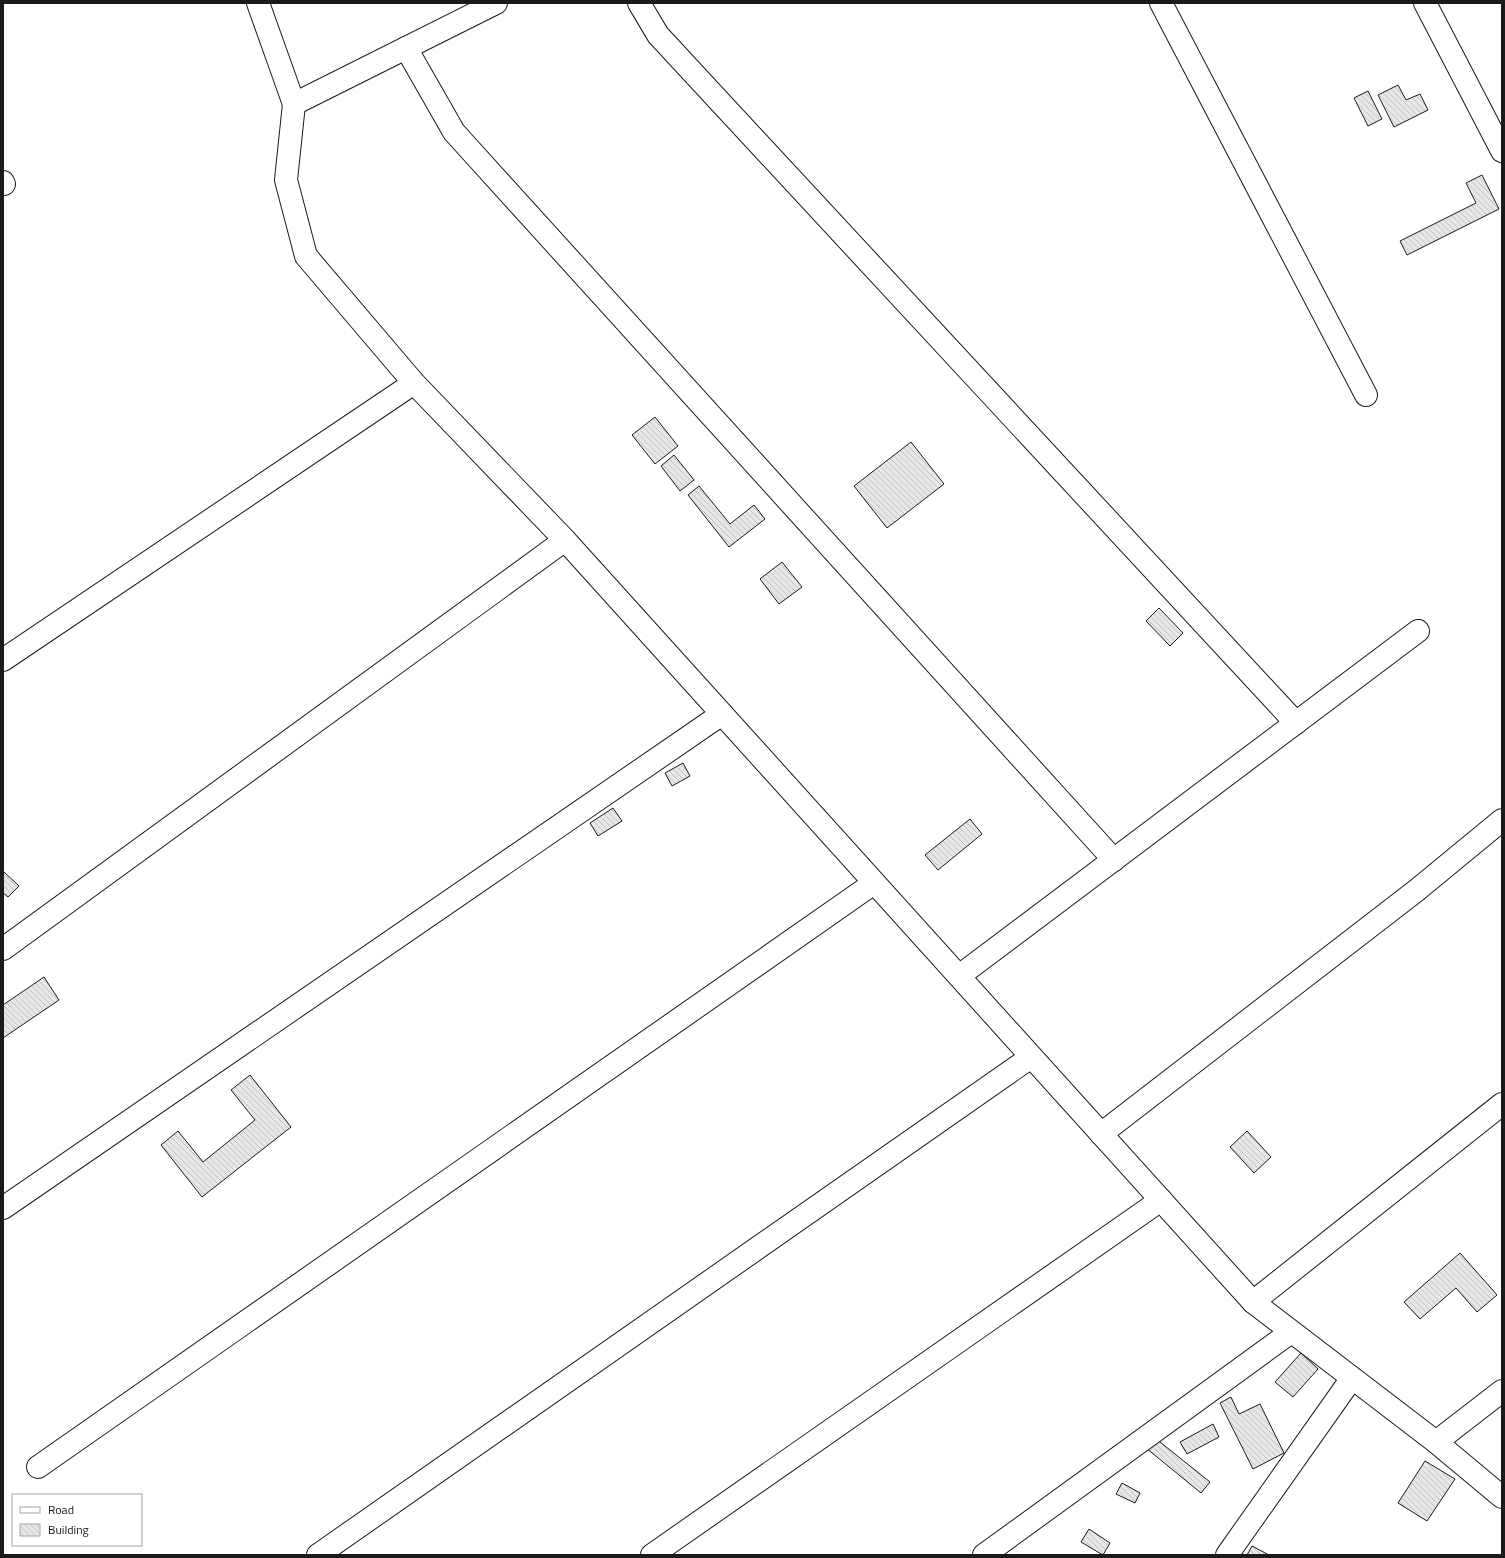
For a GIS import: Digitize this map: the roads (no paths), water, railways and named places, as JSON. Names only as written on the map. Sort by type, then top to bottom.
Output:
[{"type":"street","points":[[258,3],[294,104],[286,180],[306,256],[414,383],[565,540],[1253,1302],[1436,1442],[1502,1497]]},
{"type":"street","points":[[294,104],[496,3]]},
{"type":"street","points":[[639,3],[658,35],[1296,723]]},
{"type":"street","points":[[1161,3],[1366,395]]},
{"type":"street","points":[[1425,3],[1502,151]]},
{"type":"street","points":[[406,48],[454,132],[1114,860]]},
{"type":"street","points":[[3,660],[414,383]]},
{"type":"street","points":[[3,949],[565,540]]},
{"type":"street","points":[[958,976],[1418,632]]},
{"type":"street","points":[[3,1208],[722,714]]},
{"type":"street","points":[[1101,1134],[1417,890],[1502,820]]},
{"type":"street","points":[[38,1467],[874,883]]},
{"type":"street","points":[[318,1555],[1031,1057]]},
{"type":"street","points":[[1253,1302],[1502,1104]]},
{"type":"street","points":[[652,1555],[1161,1200]]},
{"type":"street","points":[[984,1555],[1291,1332]]},
{"type":"street","points":[[1227,1555],[1352,1378]]},
{"type":"street","points":[[1436,1442],[1502,1391]]}]
